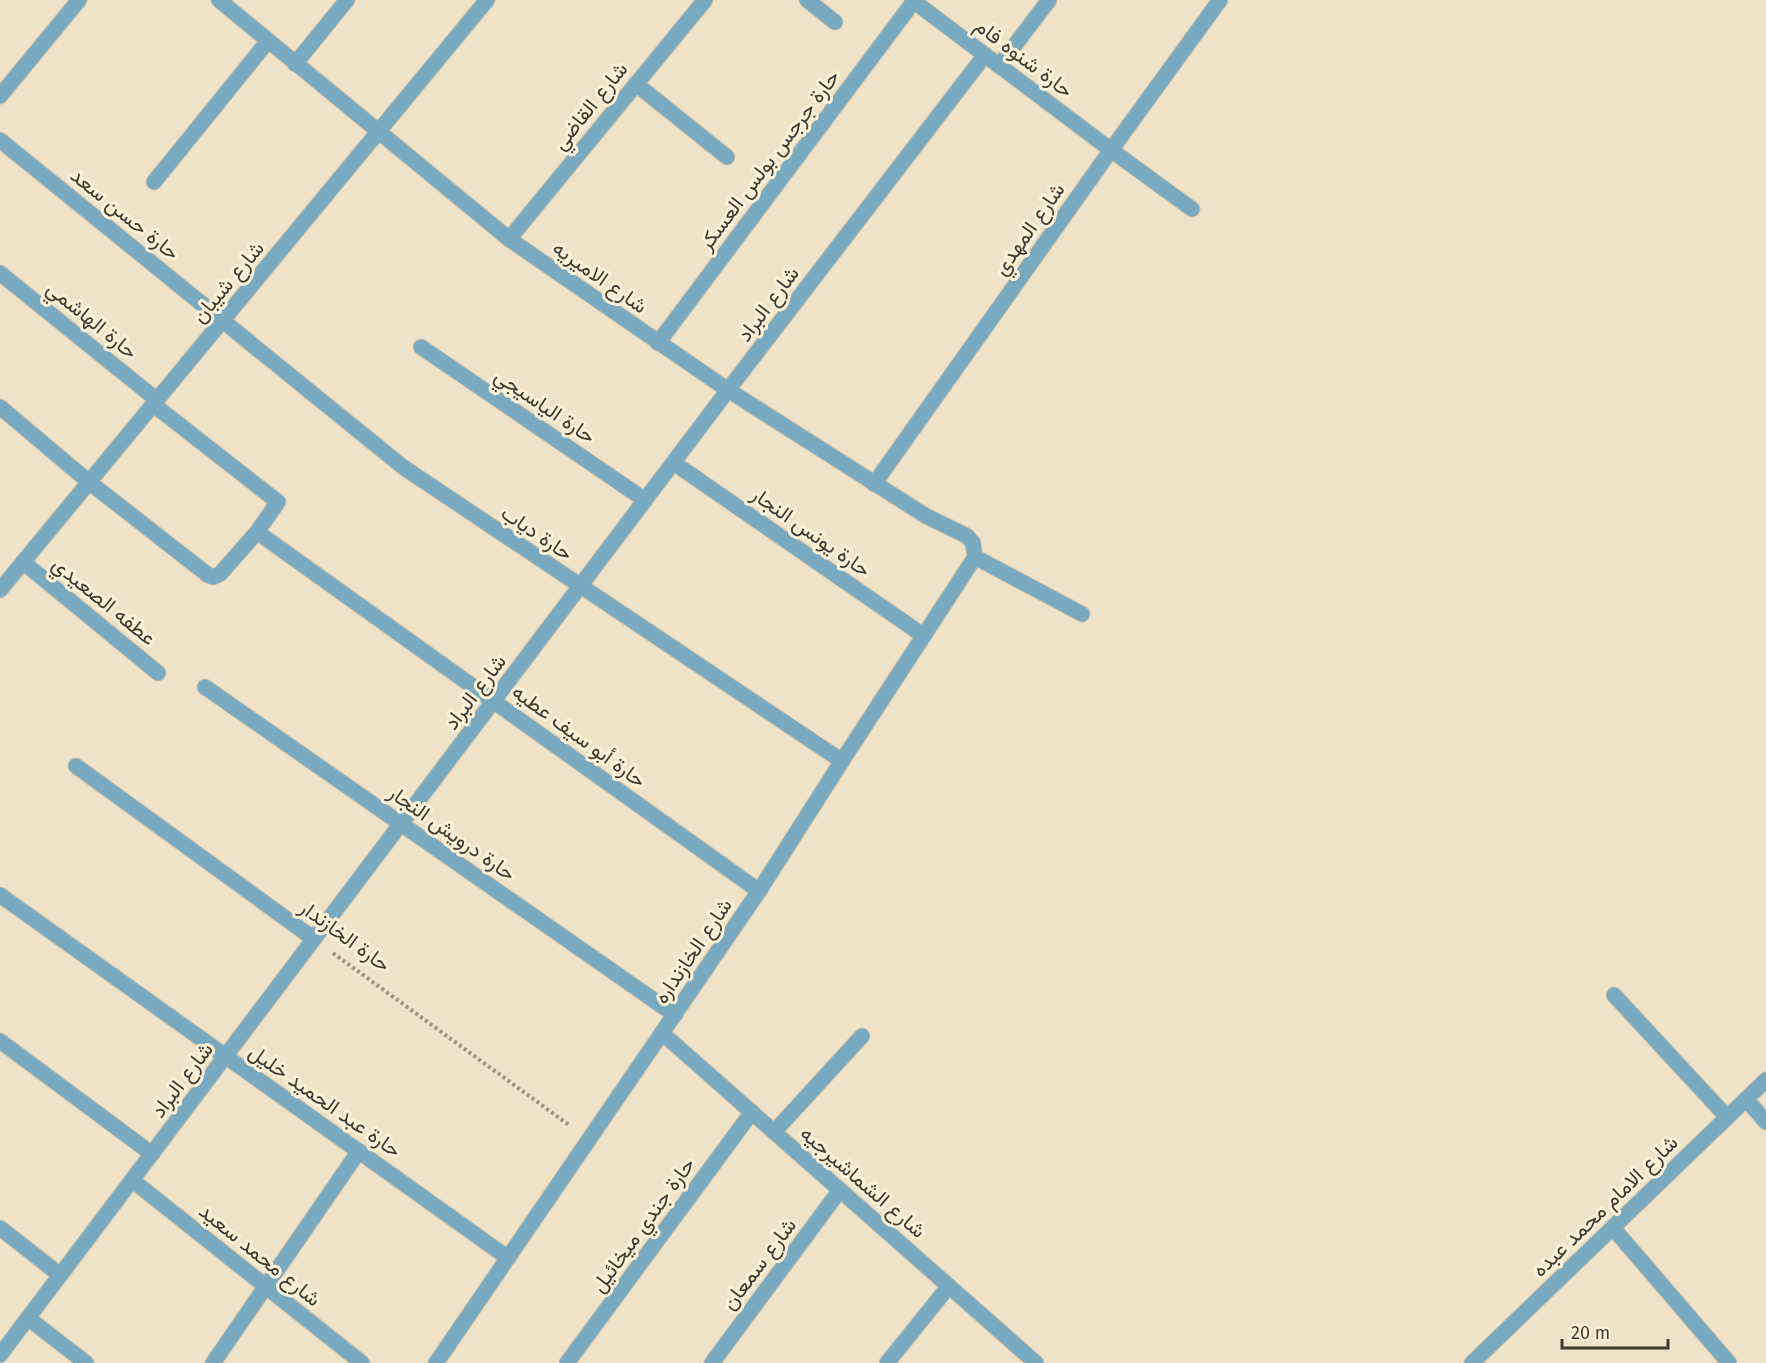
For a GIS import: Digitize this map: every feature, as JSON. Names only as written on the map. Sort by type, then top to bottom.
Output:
[{"type":"street","points":[[0,96],[79,0]]},
{"type":"street","name":"شارع الاميريه","points":[[219,0],[509,239],[728,390],[926,516],[967,536],[973,543],[975,557]]},
{"type":"street","points":[[296,64],[347,0]]},
{"type":"street","name":"شارع شيبان","points":[[0,590],[487,0]]},
{"type":"street","name":"شارع القاضي","points":[[509,239],[705,0]]},
{"type":"street","points":[[807,0],[835,22]]},
{"type":"street","points":[[999,66],[1048,0]]},
{"type":"street","name":"شارع المهدي","points":[[874,484],[1220,0]]},
{"type":"street","name":"حارة شنوه فام","points":[[913,1],[1192,209]]},
{"type":"street","name":"حارة جرجس بولس العسكر","points":[[658,343],[913,1]]},
{"type":"street","points":[[154,183],[268,41]]},
{"type":"street","name":"شارع البراد","points":[[0,1355],[728,390],[985,55]]},
{"type":"street","points":[[636,84],[727,157]]},
{"type":"street","name":"حارة حسن سعد","points":[[0,140],[223,321]]},
{"type":"street","name":"حارة الهاشمي","points":[[0,273],[277,500],[278,503],[256,532]]},
{"type":"street","name":"حارة دياب","points":[[223,321],[403,467],[842,761]]},
{"type":"street","name":"حارة الياسيجي","points":[[421,347],[645,500]]},
{"type":"street","points":[[0,407],[89,482],[213,577],[220,574],[256,532]]},
{"type":"street","name":"حارة يونس النجار","points":[[674,463],[924,636]]},
{"type":"street","name":"حارة أبو سيف عطيه","points":[[256,532],[759,891]]},
{"type":"street","points":[[975,557],[1082,614]]},
{"type":"street","name":"شارع الخازنداره","points":[[436,1363],[759,891],[975,557]]},
{"type":"street","name":"عطفه الصعيدي","points":[[23,562],[158,673]]},
{"type":"street","name":"حارة درويش النجار","points":[[205,687],[675,1015]]},
{"type":"street","name":"حارة الخازندار","points":[[76,766],[314,939]]},
{"type":"street","name":"حارة عبد الحميد خليل","points":[[0,895],[508,1258]]},
{"type":"street","points":[[1614,995],[1727,1118]]},
{"type":"street","name":"شارع الشماشيرجيه","points":[[662,1033],[1032,1362]]},
{"type":"street","points":[[774,1132],[862,1036]]},
{"type":"street","points":[[0,1041],[152,1154]]},
{"type":"street","name":"شارع الامام محمد عبده","points":[[1472,1363],[1766,1080]]},
{"type":"street","points":[[1746,1099],[1766,1122]]},
{"type":"street","name":"حارة جندي ميخائيل","points":[[567,1363],[752,1112]]},
{"type":"street","points":[[213,1363],[359,1151]]},
{"type":"street","name":"شارع محمد سعيد","points":[[132,1180],[362,1363]]},
{"type":"street","name":"شارع سمعان","points":[[712,1363],[840,1190]]},
{"type":"street","points":[[0,1228],[60,1275]]},
{"type":"street","points":[[1613,1228],[1729,1363]]},
{"type":"street","points":[[887,1363],[949,1286]]},
{"type":"street","points":[[28,1318],[86,1363]]},
{"type":"path","name":"حارة الخازندار","points":[[314,939],[589,1140]]}]
